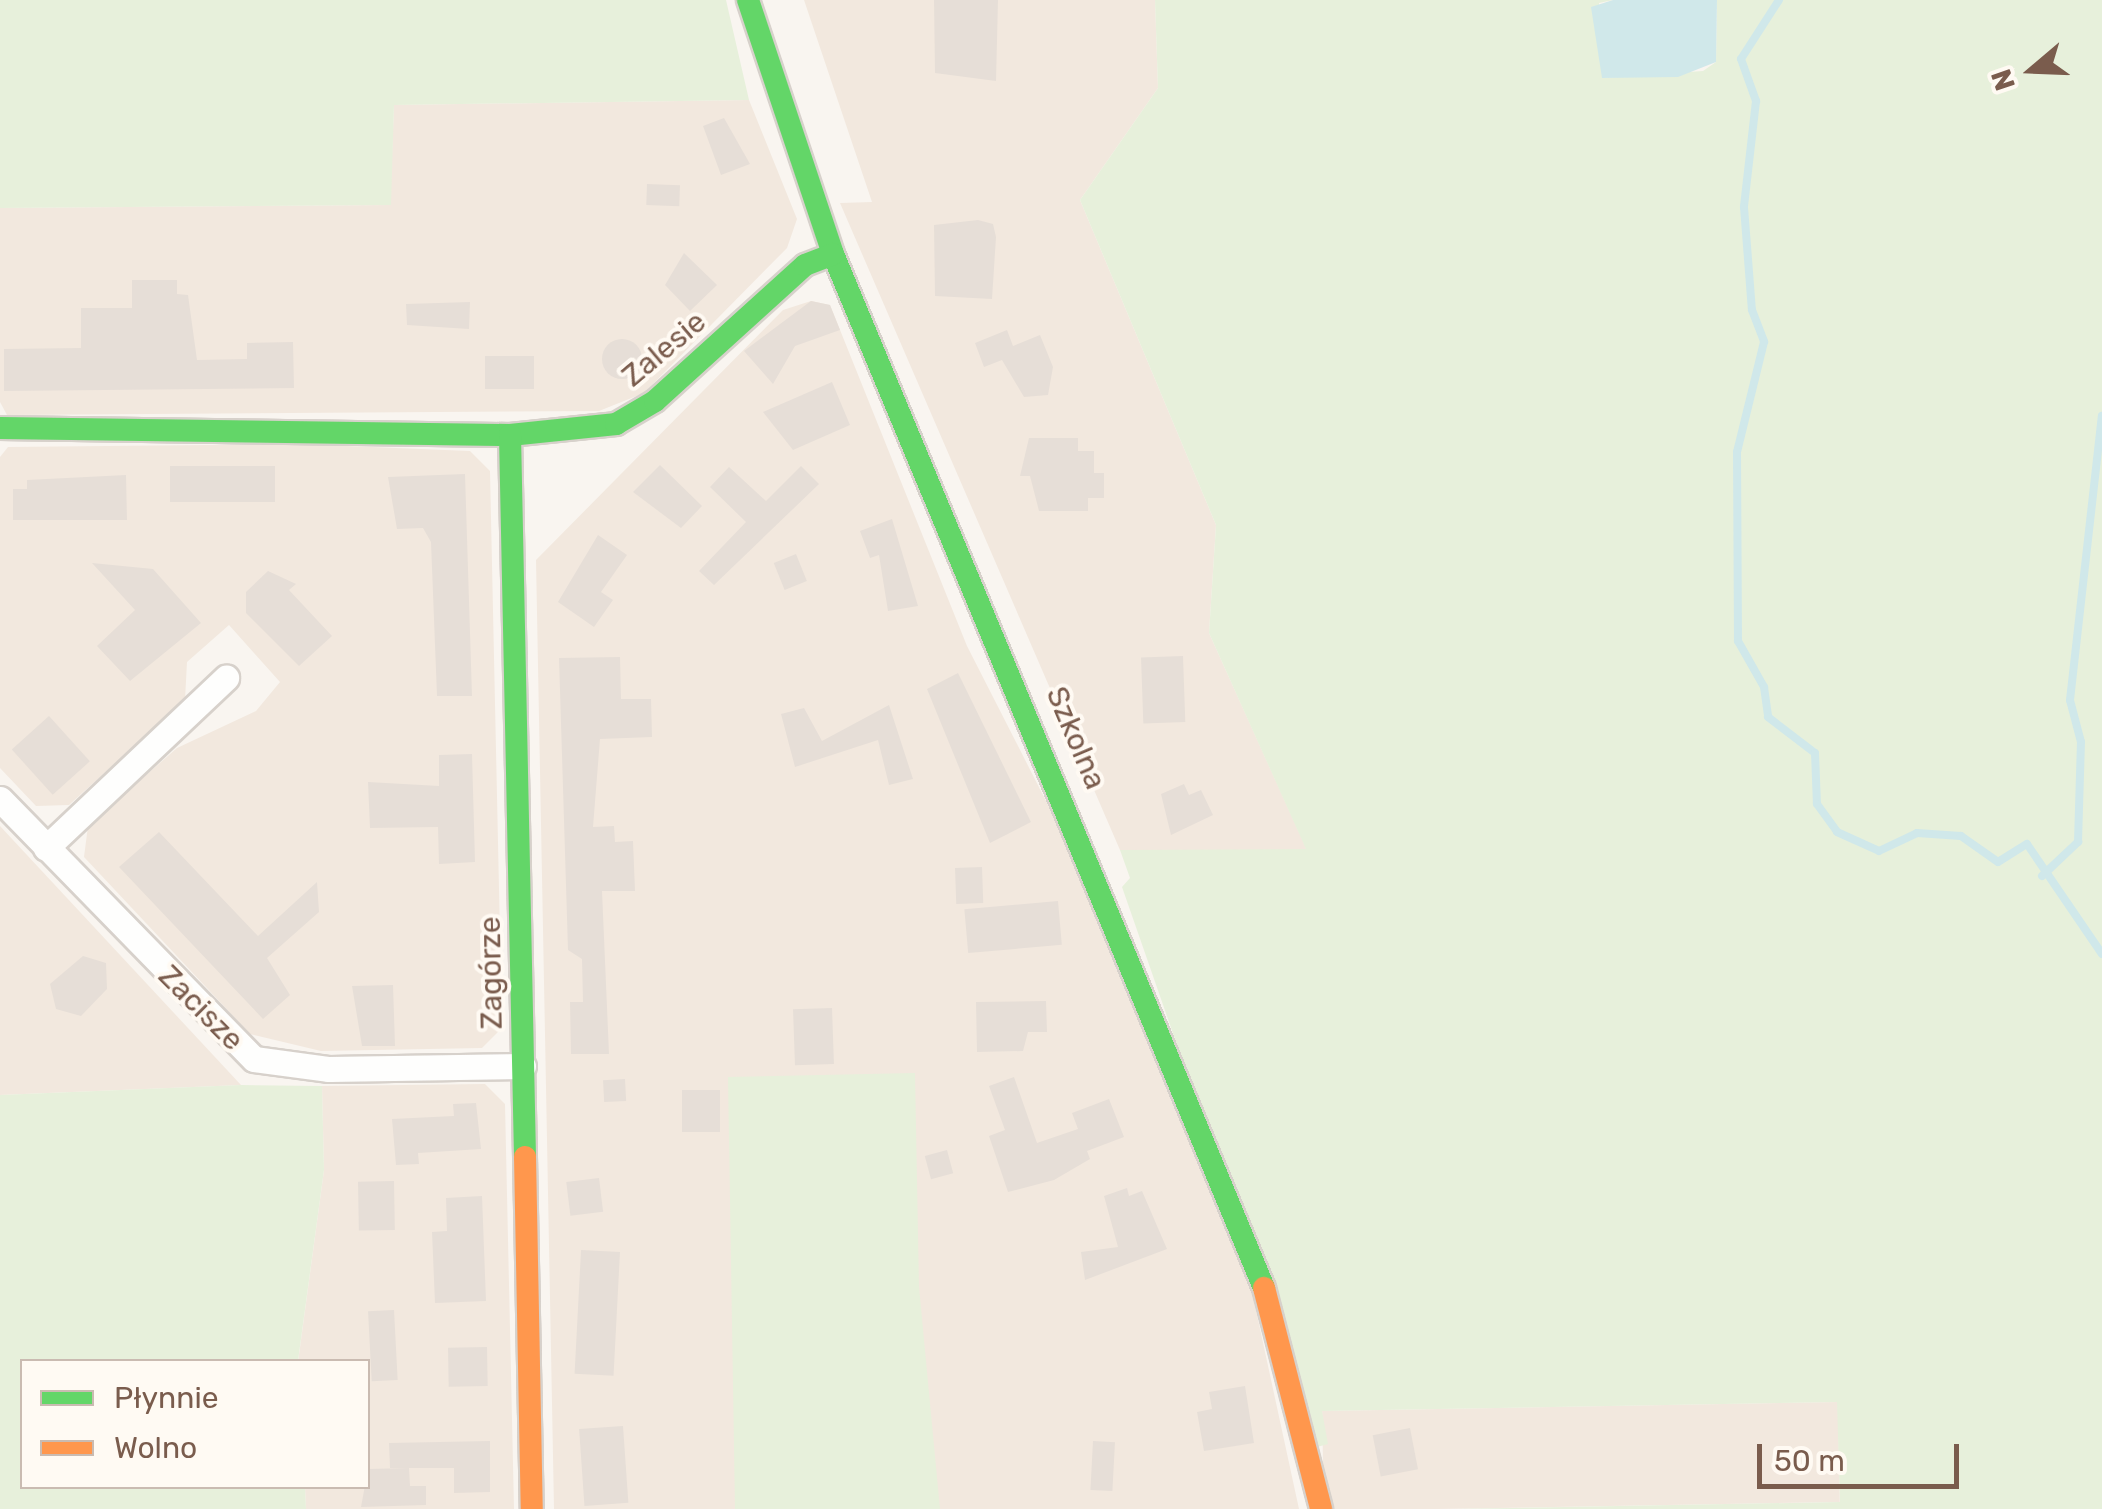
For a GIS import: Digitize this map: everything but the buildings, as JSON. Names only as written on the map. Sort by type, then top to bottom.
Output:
[{"type":"street","name":"Szkolna","points":[[748,0],[832,254],[1252,1242],[1321,1509]]},
{"type":"street","name":"Zalesie","points":[[510,435],[616,424],[656,401],[805,264],[832,254]]},
{"type":"street","points":[[0,428],[510,435]]},
{"type":"street","name":"Zagórze","points":[[510,435],[532,1509]]},
{"type":"street","points":[[46,848],[226,678]]},
{"type":"street","name":"Zacisze","points":[[0,799],[254,1059],[329,1069],[523,1066]]},
{"type":"shaded area","points":[[804,0],[1155,0],[1158,88],[1080,200],[1216,525],[1209,633],[1307,850],[1120,850],[840,203],[872,202]]},
{"type":"shaded area","points":[[749,100],[797,219],[787,248],[644,393],[599,411],[7,415],[0,402],[0,208],[390,205],[394,105]]},
{"type":"shaded area","points":[[811,301],[830,305],[967,646],[1071,850],[1249,1278],[1299,1509],[554,1509],[536,560],[783,310]]},
{"type":"shaded area","points":[[298,444],[470,451],[490,471],[502,1028],[482,1048],[321,1051],[250,1034],[84,857],[88,826],[177,748],[256,711],[280,682],[229,625],[187,662],[185,700],[69,805],[36,806],[0,768],[0,457],[8,447]]},
{"type":"shaded area","points":[[0,826],[241,1085],[0,1095]]},
{"type":"shaded area","points":[[485,1084],[505,1104],[514,1509],[306,1509],[305,1489],[370,1489],[370,1359],[298,1359],[324,1170],[322,1086]]},
{"type":"shaded area","points":[[1838,1402],[1840,1502],[1324,1509],[1322,1411]]},
{"type":"green space","points":[[0,0],[726,0],[749,100],[394,105],[391,205],[0,208]]},
{"type":"green space","points":[[1155,0],[1613,0],[1599,3],[1603,78],[1703,71],[1716,62],[1717,0],[2102,0],[2102,1509],[1457,1509],[1840,1502],[1837,1402],[1322,1411],[1328,1444],[1317,1447],[1122,887],[1130,878],[1120,850],[1306,849],[1209,633],[1216,525],[1080,200],[1158,88]]},
{"type":"green space","points":[[915,1073],[919,1287],[940,1509],[735,1509],[728,1077]]},
{"type":"green space","points":[[241,1085],[322,1086],[324,1170],[298,1359],[20,1359],[20,1489],[305,1489],[306,1509],[0,1509],[0,1095]]},
{"type":"water","points":[[1613,0],[1717,0],[1716,62],[1678,77],[1602,78],[1591,7]]},
{"type":"waterway","points":[[1779,0],[1741,59],[1756,101],[1744,207],[1752,310],[1764,342],[1737,452],[1738,641],[1764,687],[1768,717],[1815,753],[1817,804],[1837,832],[1879,851],[1917,833],[1961,836],[1998,862],[2027,844],[2102,954]]},
{"type":"waterway","points":[[2042,876],[2078,842],[2081,742],[2070,700],[2102,416]]},
{"type":"traffic: fast","points":[[748,0],[833,254],[1264,1288]]},
{"type":"traffic: fast","points":[[0,428],[510,435],[616,424],[655,401],[805,265],[833,254]]},
{"type":"traffic: fast","points":[[510,435],[525,1157]]},
{"type":"traffic: slow","points":[[525,1157],[532,1509]]},
{"type":"traffic: slow","points":[[1264,1288],[1321,1509]]}]
